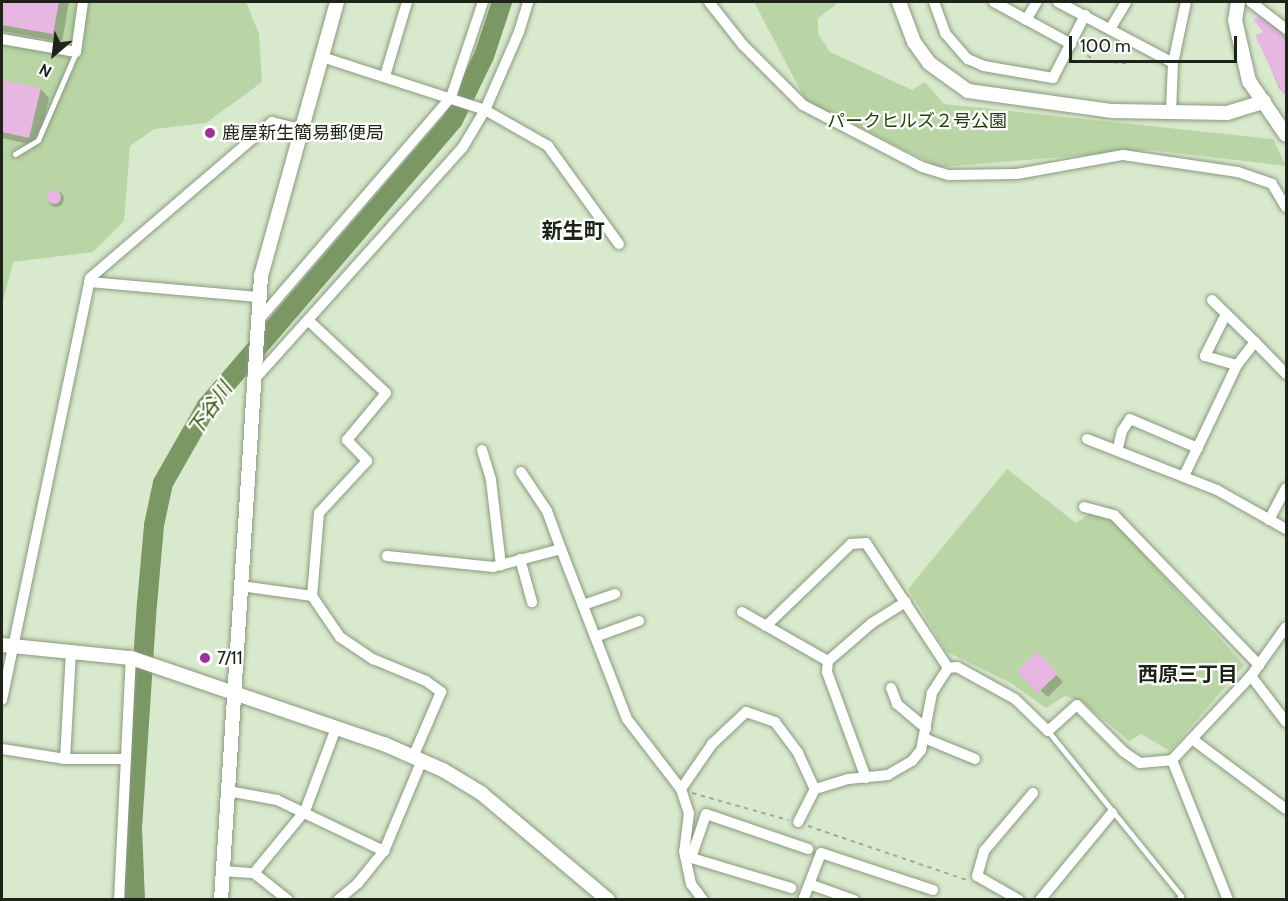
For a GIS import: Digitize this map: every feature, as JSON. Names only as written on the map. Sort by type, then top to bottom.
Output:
[{"type":"street","points":[[2,39],[76,52],[83,2]]},
{"type":"street","points":[[221,900],[258,297],[300,129],[337,2]]},
{"type":"street","points":[[385,76],[407,2]]},
{"type":"street","points":[[255,328],[451,97],[483,2]]},
{"type":"street","points":[[254,378],[309,321],[463,147],[485,110],[528,2]]},
{"type":"street","points":[[709,2],[743,45],[803,105],[922,167],[949,175],[1017,174],[1123,155],[1238,172],[1272,184],[1287,207]]},
{"type":"street","points":[[899,2],[914,42],[929,63],[968,91],[1113,111],[1227,114],[1264,102]]},
{"type":"street","points":[[934,2],[945,33],[955,48],[984,66],[1053,78],[1085,15]]},
{"type":"street","points":[[994,2],[1071,44]]},
{"type":"street","points":[[1026,20],[1037,2]]},
{"type":"street","points":[[1058,2],[1173,63]]},
{"type":"street","points":[[1110,29],[1126,2]]},
{"type":"street","points":[[1171,112],[1173,63],[1186,2]]},
{"type":"street","points":[[1238,2],[1235,20],[1242,60],[1249,81],[1287,135]]},
{"type":"street","points":[[1251,2],[1287,29]]},
{"type":"street","points":[[322,57],[451,97],[485,110],[548,146],[619,244]]},
{"type":"street","points":[[2,700],[6,645],[27,585],[89,282],[272,122],[300,129]]},
{"type":"street","points":[[89,282],[258,297]]},
{"type":"street","points":[[1212,300],[1287,374]]},
{"type":"street","points":[[1226,314],[1205,356],[1237,365]]},
{"type":"street","points":[[309,321],[386,393],[347,440],[367,462],[319,513],[312,596],[340,637],[373,658],[426,681],[441,692],[384,851],[358,883],[338,900]]},
{"type":"street","points":[[1184,476],[1237,365],[1255,342]]},
{"type":"street","points":[[1118,448],[1122,431],[1130,419],[1198,448]]},
{"type":"street","points":[[1088,439],[1118,448],[1184,476],[1287,529]]},
{"type":"street","points":[[482,450],[491,480],[501,565]]},
{"type":"street","points":[[521,472],[547,511],[627,719],[681,789],[689,813],[688,855],[691,884],[703,900]]},
{"type":"street","points":[[1269,520],[1287,488]]},
{"type":"street","points":[[1084,507],[1114,515],[1258,665]]},
{"type":"street","points":[[766,626],[851,544],[867,543],[948,668]]},
{"type":"street","points":[[387,556],[464,565],[501,565],[561,549]]},
{"type":"street","points":[[520,559],[532,602]]},
{"type":"street","points":[[241,586],[312,596]]},
{"type":"street","points":[[583,605],[615,594]]},
{"type":"street","points":[[866,778],[827,672],[828,661],[872,623],[906,602]]},
{"type":"street","points":[[742,612],[828,661]]},
{"type":"street","points":[[595,637],[639,621]]},
{"type":"street","points":[[948,668],[957,667],[1015,699],[1048,731],[1077,705],[1124,752],[1140,763],[1172,760],[1251,676],[1287,627]]},
{"type":"street","points":[[6,645],[130,658],[336,728],[418,759],[481,793],[608,900]]},
{"type":"street","points":[[64,759],[71,651]]},
{"type":"street","points":[[119,900],[130,658]]},
{"type":"street","points":[[815,789],[888,775],[912,761],[921,750],[932,693],[948,668]]},
{"type":"street","points":[[1251,676],[1287,722]]},
{"type":"street","points":[[891,688],[897,704],[925,733],[975,759]]},
{"type":"street","points":[[681,789],[712,744],[746,712],[775,722],[798,753],[815,789]]},
{"type":"street","points":[[254,873],[305,811],[336,728]]},
{"type":"street","points":[[1192,739],[1287,809]]},
{"type":"street","points":[[2,749],[64,759],[126,759]]},
{"type":"street","points":[[1172,760],[1228,900]]},
{"type":"street","points":[[798,822],[815,789]]},
{"type":"street","points":[[228,791],[277,800],[305,811],[384,851]]},
{"type":"street","points":[[1019,900],[977,876],[984,851],[1033,793]]},
{"type":"street","points":[[1040,900],[1112,813]]},
{"type":"street","points":[[688,855],[706,814],[808,849]]},
{"type":"street","points":[[803,900],[821,853],[933,890]]},
{"type":"street","points":[[688,855],[791,888]]},
{"type":"street","points":[[223,871],[254,873],[288,900]]},
{"type":"street","points":[[809,884],[854,900]]},
{"type":"lane","points":[[15,154],[38,140],[76,52]]},
{"type":"lane","points":[[1048,731],[1181,896],[1178,900]]},
{"type":"path","points":[[1071,44],[1095,61],[1127,63]]},
{"type":"path","points":[[681,789],[798,822],[970,881],[977,876]]},
{"type":"green space","points":[[2,2],[246,2],[259,34],[262,82],[206,123],[154,129],[130,146],[124,221],[93,252],[13,262],[2,305]]},
{"type":"green space","name":"パークヒルズ２号公園","points":[[754,2],[839,2],[818,18],[818,34],[830,52],[912,90],[925,82],[944,104],[1273,139],[1286,166],[1150,150],[940,167],[806,101]]},
{"type":"green space","points":[[1007,469],[1076,523],[1093,511],[1109,516],[1244,665],[1170,751],[1141,734],[1129,741],[1083,702],[1065,696],[1046,708],[1011,683],[947,652],[908,589]]},
{"type":"building","points":[[2,2],[59,2],[53,34],[2,25]]},
{"type":"building","points":[[1263,13],[1280,29],[1286,46],[1286,93],[1283,94],[1255,35],[1263,32],[1254,20]]},
{"type":"building","points":[[2,80],[41,88],[29,138],[2,132]]},
{"type":"building","points":[[51,190],[57,190],[61,197],[57,204],[51,204],[47,200],[47,194]]},
{"type":"building","points":[[1037,652],[1058,674],[1038,693],[1017,671]]},
{"type":"waterway","name":"下谷川","points":[[135,900],[132,828],[147,604],[154,525],[163,483],[207,406],[453,120],[484,56],[502,2]]},
{"type":"place","name":"鹿屋新生簡易郵便局","points":[[210,133]]},
{"type":"place","name":"7/11","points":[[205,658]]},
{"type":"district","name":"新生町","points":[[573,231]]},
{"type":"district","name":"西原三丁目","points":[[1188,674]]}]
